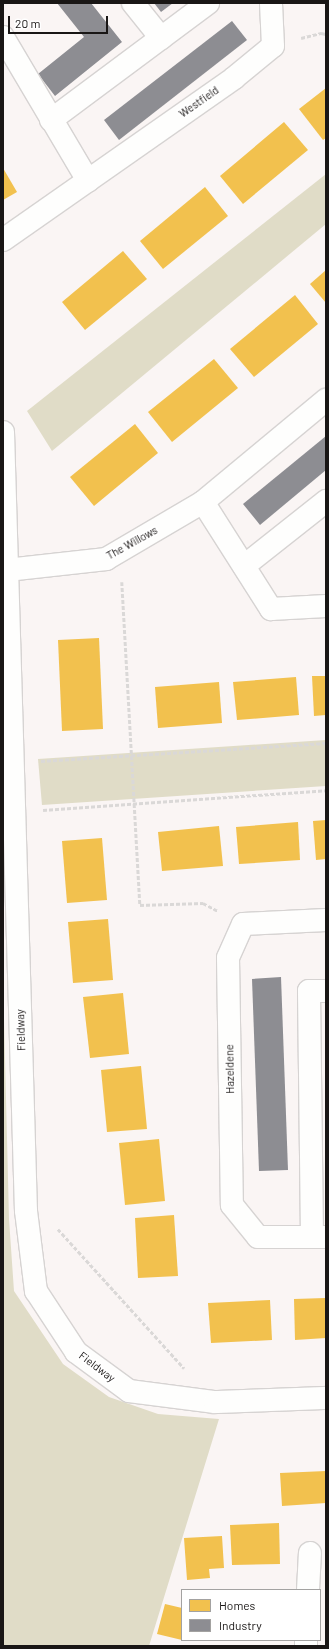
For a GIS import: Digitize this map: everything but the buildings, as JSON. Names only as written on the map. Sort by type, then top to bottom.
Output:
[{"type":"street","points":[[133,3],[161,38]]},
{"type":"street","points":[[52,120],[208,3]]},
{"type":"street","name":"Westfield","points":[[3,240],[234,78],[273,46],[271,3]]},
{"type":"street","points":[[3,37],[88,181]]},
{"type":"street","name":"The Willows","points":[[7,570],[106,559],[203,502],[326,400]]},
{"type":"street","name":"Fieldway","points":[[3,432],[26,1211],[36,1291],[76,1352],[130,1391],[215,1402],[326,1398]]},
{"type":"street","points":[[244,566],[326,501]]},
{"type":"street","points":[[203,502],[271,608],[326,606]]},
{"type":"street","points":[[242,924],[326,920]]},
{"type":"street","name":"Hazeldene","points":[[242,924],[228,958],[232,1205],[258,1237],[319,1237],[309,991],[326,991]]},
{"type":"street","points":[[308,1589],[310,1553]]},
{"type":"path","points":[[106,559],[122,580],[140,905],[203,904],[242,924]]},
{"type":"path","points":[[13,763],[326,743]]},
{"type":"path","points":[[14,812],[326,790]]},
{"type":"path","points":[[57,1227],[215,1402]]},
{"type":"shaded area","points":[[326,174],[326,224],[52,451],[27,411]]},
{"type":"shaded area","points":[[326,740],[326,786],[42,805],[38,759]]},
{"type":"shaded area","points":[[3,977],[9,1219],[14,1291],[63,1364],[109,1397],[158,1414],[219,1419],[149,1646],[3,1646]]}]
